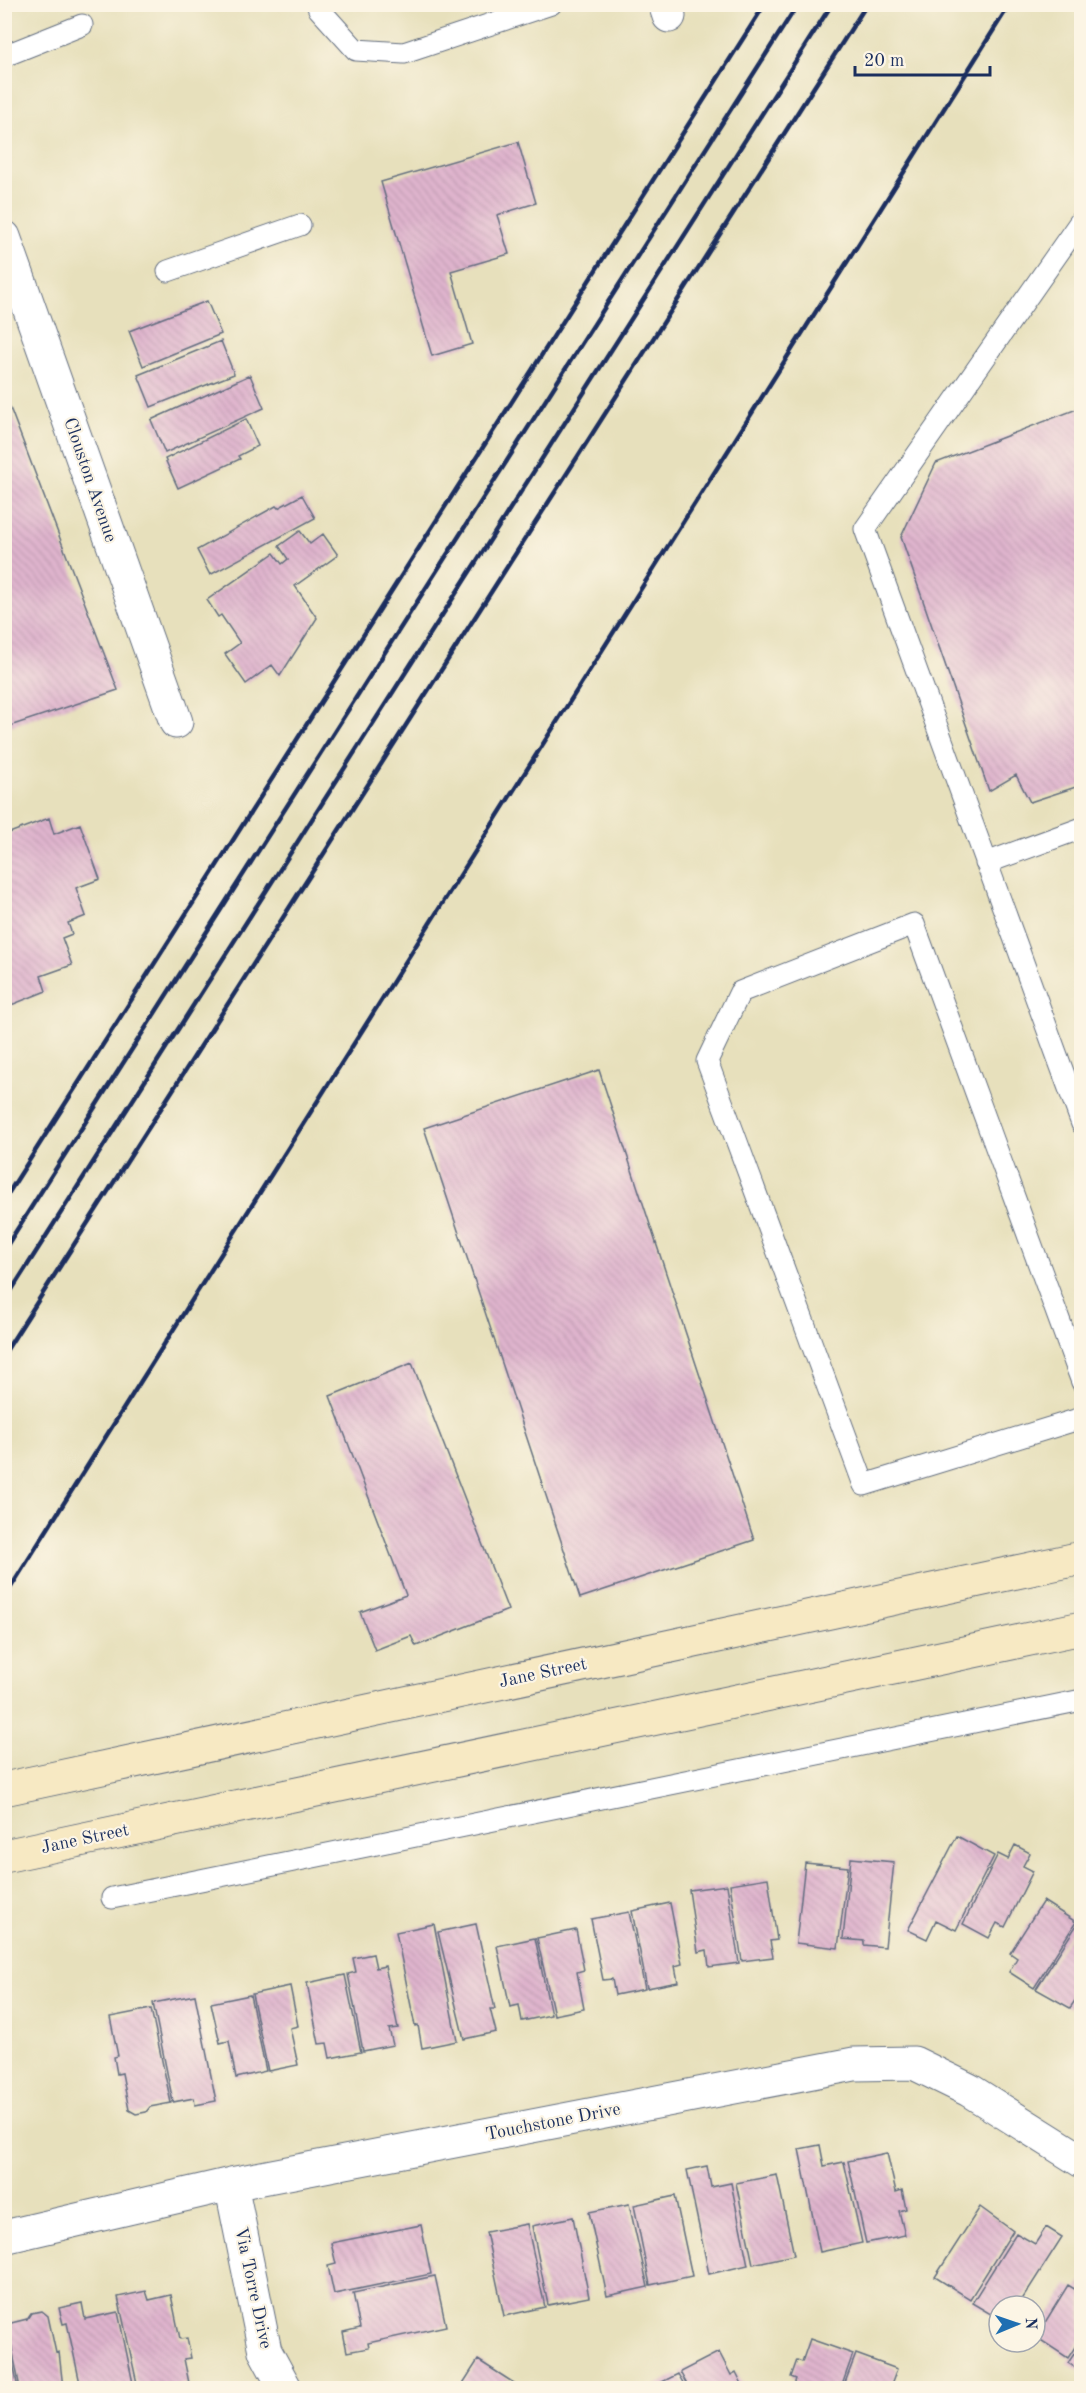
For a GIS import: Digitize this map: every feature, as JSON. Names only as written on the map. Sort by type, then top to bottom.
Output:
[{"type":"main road","name":"Jane Street","points":[[4,1789],[812,1614],[1082,1558]]},
{"type":"main road","name":"Jane Street","points":[[4,1856],[1082,1628]]},
{"type":"street","name":"Clouston Avenue","points":[[4,237],[176,722]]},
{"type":"street","name":"Touchstone Drive","points":[[4,2237],[231,2184],[854,2064],[914,2063],[969,2090],[1082,2161]]},
{"type":"street","name":"Via Torre Drive","points":[[231,2184],[266,2351],[285,2388]]},
{"type":"lane","points":[[317,4],[356,50],[404,53],[551,4]]},
{"type":"lane","points":[[4,56],[82,25]]},
{"type":"lane","points":[[1082,219],[865,530],[1082,1124]]},
{"type":"lane","points":[[168,271],[300,225]]},
{"type":"lane","points":[[986,863],[1082,828]]},
{"type":"lane","points":[[1082,1382],[914,924],[740,992],[707,1061],[864,1485],[1082,1418]]},
{"type":"lane","points":[[112,1898],[1082,1700]]},
{"type":"building","points":[[518,142],[536,203],[497,215],[509,254],[451,271],[472,344],[432,356],[381,182]]},
{"type":"building","points":[[207,301],[221,334],[143,366],[129,331]]},
{"type":"building","points":[[221,341],[234,374],[151,407],[138,375]]},
{"type":"building","points":[[250,375],[264,408],[165,453],[151,420]]},
{"type":"building","points":[[4,392],[118,690],[4,728]]},
{"type":"building","points":[[1082,407],[1082,785],[1030,802],[1016,775],[989,791],[901,537],[936,463]]},
{"type":"building","points":[[246,419],[258,446],[238,456],[240,459],[178,488],[165,459]]},
{"type":"building","points":[[302,495],[315,518],[210,575],[197,550],[276,506],[278,508]]},
{"type":"building","points":[[300,531],[310,544],[323,534],[338,555],[295,586],[317,618],[280,676],[272,665],[246,684],[225,654],[240,643],[221,615],[218,617],[207,600],[274,553],[282,564],[288,559],[279,546]]},
{"type":"building","points":[[49,818],[54,834],[80,824],[100,879],[76,888],[86,916],[68,923],[72,934],[62,938],[72,965],[41,976],[46,991],[4,1008],[4,835]]},
{"type":"building","points":[[599,1070],[754,1540],[580,1598],[424,1128]]},
{"type":"building","points":[[412,1363],[508,1610],[416,1646],[411,1636],[375,1650],[360,1612],[406,1595],[330,1396]]},
{"type":"building","points":[[957,1836],[994,1856],[956,1930],[936,1920],[927,1939],[908,1930]]},
{"type":"building","points":[[1015,1845],[1030,1853],[1023,1866],[1033,1871],[1005,1927],[997,1923],[989,1938],[963,1924],[998,1854],[1008,1859]]},
{"type":"building","points":[[851,1858],[894,1862],[885,1947],[864,1945],[864,1941],[843,1939]]},
{"type":"building","points":[[805,1863],[848,1867],[838,1948],[796,1943]]},
{"type":"building","points":[[768,1878],[777,1940],[770,1941],[773,1957],[742,1961],[730,1884]]},
{"type":"building","points":[[727,1885],[739,1963],[709,1967],[707,1950],[698,1952],[689,1890]]},
{"type":"building","points":[[1043,1901],[1076,1922],[1034,1988],[1009,1972],[1017,1958],[1010,1953]]},
{"type":"building","points":[[670,1903],[682,1964],[675,1966],[678,1982],[647,1988],[632,1911]]},
{"type":"building","points":[[629,1912],[645,1989],[615,1995],[612,1979],[603,1980],[591,1919]]},
{"type":"building","points":[[1078,1923],[1082,1925],[1082,1990],[1070,2008],[1036,1989]]},
{"type":"building","points":[[434,1924],[457,2041],[422,2048],[418,2025],[415,2026],[396,1932]]},
{"type":"building","points":[[476,1924],[495,2009],[490,2009],[496,2032],[464,2039],[438,1932]]},
{"type":"building","points":[[576,1930],[584,1970],[577,1972],[584,2009],[554,2015],[537,1938]]},
{"type":"building","points":[[535,1938],[551,2015],[522,2021],[519,2005],[510,2007],[497,1946]]},
{"type":"building","points":[[373,1954],[376,1968],[385,1966],[398,2028],[389,2029],[393,2045],[363,2051],[348,1974],[356,1972],[353,1958]]},
{"type":"building","points":[[345,1975],[361,2052],[330,2058],[327,2043],[319,2044],[307,1983]]},
{"type":"building","points":[[290,1986],[298,2026],[290,2028],[298,2065],[268,2071],[252,1994]]},
{"type":"building","points":[[195,1995],[216,2101],[195,2105],[194,2098],[173,2102],[153,2003]]},
{"type":"building","points":[[250,1995],[266,2071],[236,2078],[229,2041],[220,2043],[211,2003]]},
{"type":"building","points":[[151,2009],[171,2103],[150,2107],[146,2112],[136,2114],[129,2110],[122,2073],[117,2074],[114,2057],[118,2056],[110,2017]]},
{"type":"building","points":[[820,2145],[824,2166],[844,2162],[862,2243],[820,2252],[799,2149]]},
{"type":"building","points":[[887,2153],[896,2192],[902,2190],[906,2209],[899,2211],[905,2235],[866,2243],[848,2161]]},
{"type":"building","points":[[707,2166],[711,2187],[731,2183],[748,2265],[709,2274],[687,2170]]},
{"type":"building","points":[[777,2175],[794,2255],[753,2264],[736,2183]]},
{"type":"building","points":[[675,2196],[692,2276],[650,2285],[634,2205]]},
{"type":"building","points":[[629,2204],[648,2287],[607,2296],[589,2212]]},
{"type":"building","points":[[980,2207],[1013,2231],[970,2299],[935,2277]]},
{"type":"building","points":[[573,2217],[589,2297],[548,2305],[532,2226]]},
{"type":"building","points":[[527,2224],[545,2307],[504,2316],[486,2232]]},
{"type":"building","points":[[421,2225],[431,2274],[334,2294],[328,2266],[336,2264],[331,2243]]},
{"type":"building","points":[[1046,2227],[1062,2237],[1026,2294],[987,2294],[987,2312],[972,2303],[1016,2233],[1035,2244]]},
{"type":"building","points":[[435,2276],[446,2326],[368,2343],[369,2348],[347,2352],[343,2332],[360,2328],[353,2293]]},
{"type":"building","points":[[1082,2281],[1082,2336],[1068,2358],[1047,2344],[1047,2319],[1068,2285],[1076,2290]]},
{"type":"building","points":[[146,2291],[149,2300],[171,2295],[180,2339],[187,2338],[191,2358],[184,2359],[189,2383],[165,2388],[138,2388],[118,2297]]},
{"type":"building","points":[[82,2303],[85,2319],[118,2312],[134,2388],[81,2388],[67,2323],[63,2324],[59,2308]]},
{"type":"building","points":[[42,2311],[48,2316],[56,2353],[59,2352],[63,2388],[20,2388],[7,2324],[27,2319],[31,2313]]},
{"type":"building","points":[[4,2330],[6,2330],[18,2388],[4,2388]]},
{"type":"building","points":[[810,2339],[853,2354],[841,2388],[793,2388],[796,2379],[791,2377],[797,2360],[802,2362]]},
{"type":"building","points":[[1082,2342],[1082,2372],[1068,2363]]},
{"type":"building","points":[[719,2352],[731,2375],[736,2372],[744,2388],[689,2388],[680,2372]]},
{"type":"building","points":[[856,2354],[897,2369],[890,2388],[843,2388]]},
{"type":"building","points":[[478,2360],[514,2383],[510,2388],[460,2388]]},
{"type":"building","points":[[678,2374],[686,2388],[650,2388]]},
{"type":"railway","points":[[4,1200],[765,4]]},
{"type":"railway","points":[[4,1250],[798,4]]},
{"type":"railway","points":[[4,1302],[832,4]]},
{"type":"railway","points":[[4,1354],[867,4]]},
{"type":"railway","points":[[4,1598],[1010,4]]}]
